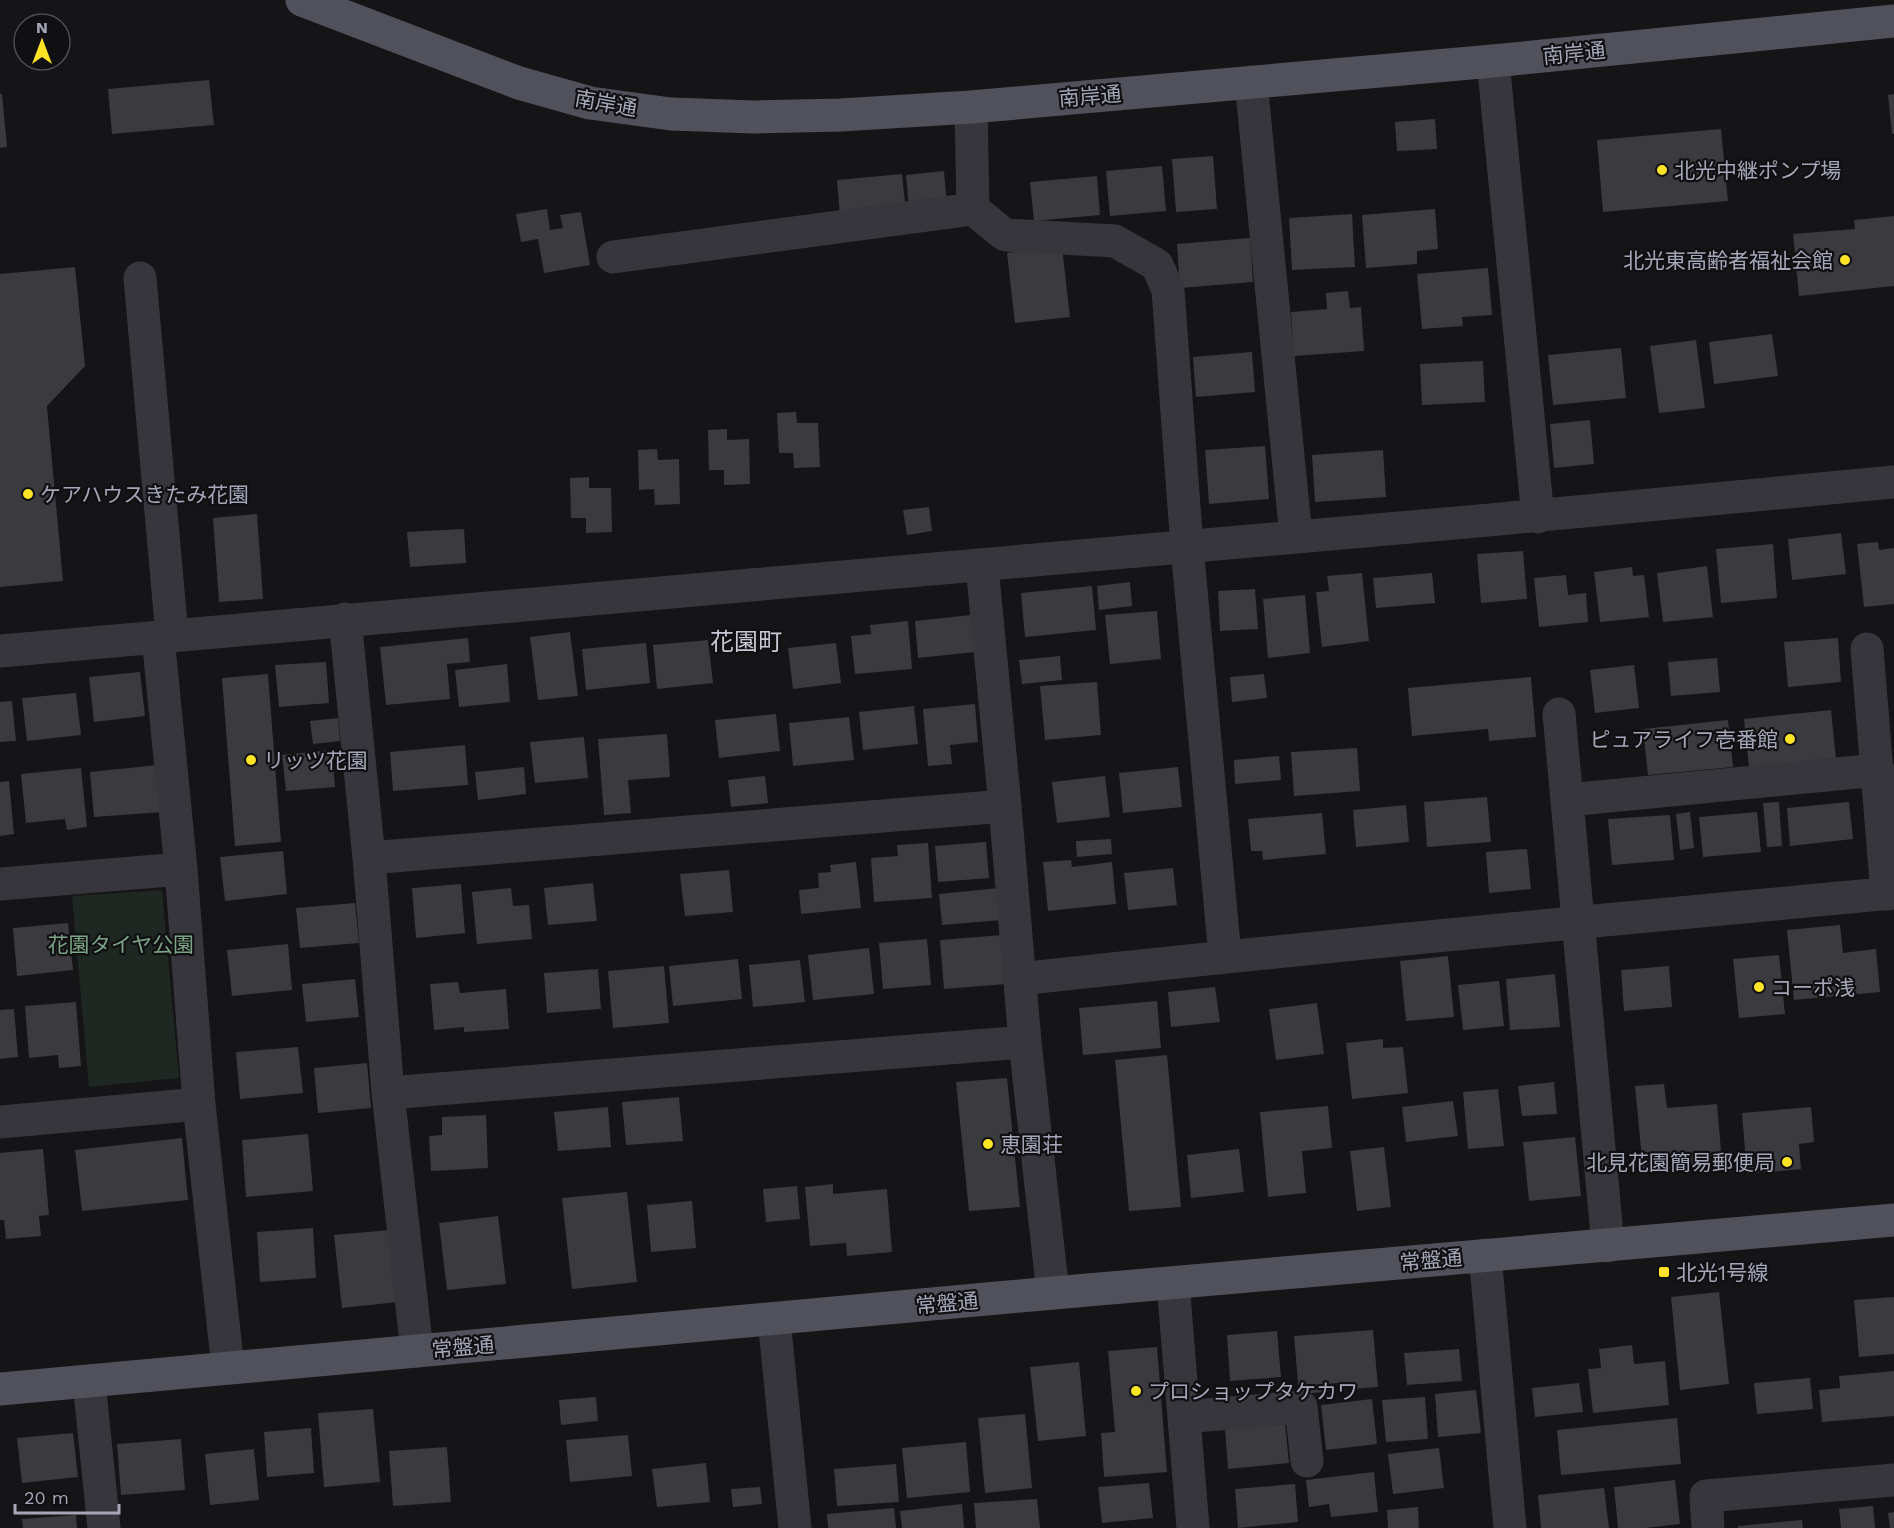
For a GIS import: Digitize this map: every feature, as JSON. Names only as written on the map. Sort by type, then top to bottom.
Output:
[{"type":"main road","name":"南岸通","points":[[302,0],[519,83],[590,103],[671,114],[754,117],[841,115],[971,107],[1493,61],[1894,21]]},
{"type":"main road","name":"常盤通","points":[[0,1389],[1053,1293],[1894,1220]]},
{"type":"street","points":[[1493,61],[1538,517]]},
{"type":"street","points":[[1251,82],[1296,537]]},
{"type":"street","points":[[971,107],[973,210]]},
{"type":"street","points":[[613,257],[973,210],[1005,236],[1114,241],[1157,266],[1168,290],[1187,547],[1225,956]]},
{"type":"street","points":[[140,278],[199,1104],[228,1368]]},
{"type":"street","points":[[0,651],[345,619],[1538,517],[1894,482]]},
{"type":"street","points":[[982,566],[1025,1042],[1053,1293]]},
{"type":"street","points":[[345,619],[369,858],[388,1093],[417,1352]]},
{"type":"street","points":[[1020,978],[1578,921],[1891,893],[1867,649]]},
{"type":"street","points":[[1559,714],[1608,1246]]},
{"type":"street","points":[[1568,800],[1878,770]]},
{"type":"street","points":[[369,858],[1005,806]]},
{"type":"street","points":[[0,884],[181,869]]},
{"type":"street","points":[[388,1093],[1025,1042]]},
{"type":"street","points":[[0,1122],[199,1104]]},
{"type":"street","points":[[1485,1255],[1510,1528]]},
{"type":"street","points":[[1173,1283],[1193,1528]]},
{"type":"street","points":[[774,1318],[795,1528]]},
{"type":"street","points":[[89,1382],[104,1528]]},
{"type":"street","points":[[1184,1417],[1302,1407],[1307,1461]]},
{"type":"street","points":[[1708,1528],[1706,1496],[1894,1479]]},
{"type":"green space","name":"花園タイヤ公園","points":[[162,890],[179,1078],[89,1087],[72,896]]},
{"type":"building","points":[[209,80],[214,125],[112,134],[108,89]]},
{"type":"building","points":[[0,94],[2,94],[7,147],[0,148]]},
{"type":"building","points":[[1894,94],[1894,134],[1892,134],[1888,95]]},
{"type":"building","points":[[1435,119],[1437,149],[1397,151],[1395,122]]},
{"type":"building","name":"北光中継ポンプ場","points":[[1721,129],[1728,201],[1603,212],[1597,140]]},
{"type":"building","points":[[1213,156],[1217,209],[1176,212],[1172,159]]},
{"type":"building","points":[[1162,166],[1166,211],[1110,216],[1106,171]]},
{"type":"building","points":[[944,171],[948,216],[910,220],[906,175]]},
{"type":"building","points":[[902,174],[907,223],[841,229],[837,180]]},
{"type":"building","points":[[1097,176],[1100,215],[1034,221],[1030,182]]},
{"type":"building","points":[[547,209],[550,230],[563,228],[560,215],[581,212],[590,265],[544,273],[538,239],[521,242],[516,214]]},
{"type":"building","points":[[1435,209],[1438,249],[1417,251],[1417,264],[1366,268],[1362,215]]},
{"type":"building","points":[[1352,214],[1355,267],[1292,270],[1289,218]]},
{"type":"building","name":"北光東高齢者福祉会館","points":[[1894,216],[1894,286],[1799,296],[1793,234],[1855,229],[1854,220]]},
{"type":"building","points":[[1250,238],[1253,282],[1180,288],[1177,244]]},
{"type":"building","points":[[1062,247],[1070,317],[1015,323],[1007,253]]},
{"type":"building","name":"ケアハウスきたみ花園","points":[[75,267],[85,366],[47,406],[63,581],[0,587],[0,274]]},
{"type":"building","points":[[1488,268],[1492,315],[1462,317],[1463,326],[1422,329],[1417,274]]},
{"type":"building","points":[[1348,291],[1350,308],[1361,307],[1364,351],[1294,356],[1291,312],[1327,309],[1326,293]]},
{"type":"building","points":[[1772,334],[1778,376],[1714,384],[1709,342]]},
{"type":"building","points":[[1696,340],[1705,408],[1659,413],[1650,346]]},
{"type":"building","points":[[1621,348],[1626,398],[1553,405],[1548,355]]},
{"type":"building","points":[[1252,352],[1255,392],[1196,397],[1193,357]]},
{"type":"building","points":[[1483,361],[1485,402],[1422,405],[1420,364]]},
{"type":"building","points":[[796,412],[797,423],[818,423],[820,467],[794,468],[793,453],[779,453],[777,413]]},
{"type":"building","points":[[1590,420],[1594,464],[1554,468],[1550,424]]},
{"type":"building","points":[[727,429],[727,440],[749,439],[750,484],[724,485],[724,470],[709,470],[708,430]]},
{"type":"building","points":[[1265,446],[1269,499],[1209,504],[1205,450]]},
{"type":"building","points":[[657,449],[658,460],[679,459],[680,504],[655,505],[654,489],[639,490],[638,450]]},
{"type":"building","points":[[1383,450],[1386,497],[1315,502],[1312,455]]},
{"type":"building","points":[[589,477],[589,488],[611,488],[612,532],[586,533],[586,518],[571,518],[570,478]]},
{"type":"building","points":[[929,507],[932,531],[907,535],[903,510]]},
{"type":"building","points":[[257,514],[263,599],[219,602],[213,518]]},
{"type":"building","points":[[464,529],[466,563],[410,567],[407,532]]},
{"type":"building","points":[[1841,533],[1846,574],[1792,580],[1788,539]]},
{"type":"building","points":[[1878,542],[1879,550],[1894,548],[1894,604],[1864,607],[1857,544]]},
{"type":"building","points":[[1773,544],[1777,598],[1721,603],[1716,549]]},
{"type":"building","points":[[1523,551],[1527,599],[1481,603],[1477,554]]},
{"type":"building","points":[[1707,566],[1713,617],[1663,622],[1657,573]]},
{"type":"building","points":[[1632,567],[1633,576],[1644,575],[1649,617],[1600,622],[1594,572]]},
{"type":"building","points":[[1362,573],[1369,641],[1322,647],[1316,592],[1329,591],[1327,576]]},
{"type":"building","points":[[1432,573],[1435,603],[1376,608],[1373,578]]},
{"type":"building","points":[[1566,575],[1568,595],[1586,593],[1588,622],[1539,627],[1534,578]]},
{"type":"building","points":[[1130,582],[1132,606],[1099,610],[1097,586]]},
{"type":"building","points":[[1092,586],[1096,630],[1025,637],[1021,593]]},
{"type":"building","points":[[1255,589],[1258,629],[1220,631],[1218,591]]},
{"type":"building","points":[[1305,595],[1310,653],[1268,658],[1263,599]]},
{"type":"building","points":[[1157,611],[1161,659],[1110,664],[1105,615]]},
{"type":"building","points":[[971,615],[975,652],[918,658],[915,621]]},
{"type":"building","points":[[908,621],[912,669],[855,674],[851,636],[871,634],[870,625]]},
{"type":"building","points":[[570,632],[578,696],[538,700],[530,637]]},
{"type":"building","points":[[468,638],[470,662],[447,664],[450,699],[386,705],[380,647]]},
{"type":"building","points":[[1838,638],[1841,682],[1788,687],[1784,642]]},
{"type":"building","points":[[708,640],[713,683],[657,689],[653,645]]},
{"type":"building","points":[[646,643],[650,683],[586,690],[582,649]]},
{"type":"building","points":[[836,643],[841,683],[793,689],[788,648]]},
{"type":"building","points":[[1060,656],[1062,680],[1022,684],[1019,660]]},
{"type":"building","points":[[1717,658],[1720,692],[1671,696],[1668,662]]},
{"type":"building","points":[[326,662],[329,703],[279,707],[275,665]]},
{"type":"building","points":[[507,664],[510,702],[459,707],[455,670]]},
{"type":"building","points":[[1634,665],[1639,708],[1595,713],[1590,670]]},
{"type":"building","points":[[140,672],[145,716],[94,722],[89,677]]},
{"type":"building","name":"リッツ花園","points":[[268,674],[281,842],[235,846],[222,678]]},
{"type":"building","points":[[1264,674],[1267,698],[1232,702],[1230,677]]},
{"type":"building","points":[[1531,677],[1536,737],[1489,741],[1488,729],[1412,736],[1408,688]]},
{"type":"building","points":[[1097,682],[1101,735],[1045,740],[1040,686]]},
{"type":"building","points":[[76,693],[81,735],[27,741],[22,698]]},
{"type":"building","points":[[12,701],[16,741],[0,742],[0,702]]},
{"type":"building","points":[[975,704],[978,742],[950,745],[952,764],[928,766],[923,709]]},
{"type":"building","points":[[914,706],[918,744],[863,750],[859,712]]},
{"type":"building","name":"ピュアライフ壱番館","points":[[1831,710],[1836,759],[1749,768],[1744,719]]},
{"type":"building","points":[[776,714],[780,751],[719,758],[715,720]]},
{"type":"building","points":[[849,717],[854,760],[793,766],[789,723]]},
{"type":"building","points":[[338,718],[340,741],[313,744],[310,721]]},
{"type":"building","points":[[1728,720],[1733,767],[1648,775],[1643,729]]},
{"type":"building","points":[[667,734],[670,777],[628,780],[631,813],[604,815],[598,739]]},
{"type":"building","points":[[584,737],[588,778],[535,783],[530,742]]},
{"type":"building","points":[[465,745],[468,785],[393,791],[390,752]]},
{"type":"building","points":[[1357,748],[1360,791],[1294,796],[1291,752]]},
{"type":"building","points":[[332,750],[335,787],[286,791],[282,755]]},
{"type":"building","points":[[1279,756],[1281,780],[1235,784],[1234,760]]},
{"type":"building","points":[[158,765],[162,812],[94,817],[90,772]]},
{"type":"building","points":[[524,767],[526,794],[478,800],[475,772]]},
{"type":"building","points":[[1178,767],[1182,807],[1123,813],[1119,773]]},
{"type":"building","points":[[81,768],[87,827],[67,830],[65,819],[26,823],[21,774]]},
{"type":"building","points":[[765,776],[768,803],[731,807],[728,780]]},
{"type":"building","points":[[1105,776],[1110,817],[1057,823],[1052,782]]},
{"type":"building","points":[[9,781],[14,834],[0,836],[0,782]]},
{"type":"building","points":[[1487,797],[1491,842],[1427,847],[1424,802]]},
{"type":"building","points":[[1779,802],[1782,846],[1767,847],[1763,803]]},
{"type":"building","points":[[1849,802],[1853,839],[1790,846],[1787,808]]},
{"type":"building","points":[[1406,805],[1409,842],[1356,847],[1353,810]]},
{"type":"building","points":[[1690,812],[1694,848],[1680,850],[1676,814]]},
{"type":"building","points":[[1757,812],[1761,852],[1703,857],[1699,817]]},
{"type":"building","points":[[1322,813],[1326,854],[1263,860],[1262,851],[1251,851],[1248,819]]},
{"type":"building","points":[[1670,815],[1674,860],[1612,865],[1608,819]]},
{"type":"building","points":[[1111,839],[1112,854],[1077,857],[1076,841]]},
{"type":"building","points":[[986,842],[989,878],[938,882],[935,846]]},
{"type":"building","points":[[928,843],[932,898],[874,902],[871,858],[898,856],[897,845]]},
{"type":"building","points":[[1527,849],[1531,889],[1489,893],[1486,852]]},
{"type":"building","points":[[283,851],[287,894],[225,901],[220,857]]},
{"type":"building","points":[[1071,860],[1072,867],[1112,862],[1116,904],[1048,911],[1043,862]]},
{"type":"building","points":[[856,862],[861,908],[801,914],[799,890],[819,888],[818,873],[831,872],[830,865]]},
{"type":"building","points":[[1173,868],[1177,905],[1128,910],[1124,873]]},
{"type":"building","points":[[729,870],[733,912],[685,916],[680,874]]},
{"type":"building","points":[[593,883],[597,921],[548,925],[544,888]]},
{"type":"building","points":[[461,884],[465,933],[416,938],[412,888]]},
{"type":"building","points":[[511,888],[513,906],[529,905],[532,939],[477,944],[472,892]]},
{"type":"building","points":[[999,888],[1002,920],[942,925],[939,894]]},
{"type":"building","points":[[355,903],[359,943],[300,948],[296,908]]},
{"type":"building","points":[[68,923],[73,970],[17,976],[13,928]]},
{"type":"building","points":[[1840,925],[1843,953],[1876,949],[1880,992],[1794,1000],[1787,930]]},
{"type":"building","points":[[1002,935],[1006,984],[944,989],[940,940]]},
{"type":"building","points":[[927,939],[931,985],[883,989],[879,943]]},
{"type":"building","points":[[288,944],[292,990],[232,996],[227,950]]},
{"type":"building","points":[[869,948],[874,994],[813,1000],[808,955]]},
{"type":"building","name":"コーポ浅","points":[[1779,955],[1785,1014],[1739,1018],[1733,959]]},
{"type":"building","points":[[1448,956],[1454,1017],[1406,1021],[1400,961]]},
{"type":"building","points":[[738,959],[742,999],[673,1006],[669,966]]},
{"type":"building","points":[[800,960],[805,1002],[753,1007],[749,965]]},
{"type":"building","points":[[664,966],[669,1023],[613,1028],[608,971]]},
{"type":"building","points":[[1669,966],[1672,1007],[1624,1011],[1621,970]]},
{"type":"building","points":[[598,969],[601,1009],[547,1013],[544,973]]},
{"type":"building","points":[[1555,974],[1560,1027],[1510,1030],[1506,979]]},
{"type":"building","points":[[355,979],[359,1017],[306,1022],[302,984]]},
{"type":"building","points":[[1499,981],[1504,1026],[1463,1030],[1458,985]]},
{"type":"building","points":[[458,982],[460,993],[506,989],[509,1029],[464,1032],[464,1027],[434,1030],[430,984]]},
{"type":"building","points":[[1215,987],[1220,1022],[1171,1027],[1168,992]]},
{"type":"building","points":[[1157,1001],[1161,1048],[1083,1055],[1079,1008]]},
{"type":"building","points":[[76,1002],[81,1066],[59,1068],[58,1055],[29,1058],[25,1006]]},
{"type":"building","points":[[1317,1003],[1324,1054],[1276,1060],[1269,1009]]},
{"type":"building","points":[[14,1009],[18,1057],[0,1059],[0,1010]]},
{"type":"building","points":[[1383,1039],[1383,1048],[1403,1047],[1408,1093],[1352,1099],[1346,1043]]},
{"type":"building","points":[[298,1047],[303,1093],[240,1099],[236,1052]]},
{"type":"building","points":[[1167,1055],[1181,1207],[1129,1211],[1115,1060]]},
{"type":"building","points":[[367,1063],[371,1108],[318,1113],[314,1068]]},
{"type":"building","name":"恵園荘","points":[[1007,1078],[1020,1207],[969,1211],[956,1082]]},
{"type":"building","points":[[1554,1082],[1557,1114],[1522,1116],[1518,1086]]},
{"type":"building","points":[[1664,1084],[1667,1108],[1717,1104],[1722,1162],[1643,1169],[1635,1086]]},
{"type":"building","points":[[1498,1089],[1504,1146],[1468,1149],[1463,1092]]},
{"type":"building","points":[[679,1097],[683,1141],[626,1145],[622,1102]]},
{"type":"building","points":[[1453,1101],[1458,1136],[1406,1142],[1402,1107]]},
{"type":"building","points":[[1328,1106],[1332,1148],[1302,1151],[1306,1193],[1268,1197],[1260,1112]]},
{"type":"building","points":[[608,1107],[611,1147],[558,1151],[554,1112]]},
{"type":"building","points":[[1811,1107],[1814,1142],[1799,1144],[1801,1169],[1747,1174],[1742,1113]]},
{"type":"building","points":[[486,1115],[488,1168],[431,1171],[429,1136],[442,1135],[442,1117]]},
{"type":"building","points":[[308,1134],[313,1191],[246,1197],[242,1140]]},
{"type":"building","points":[[1575,1137],[1581,1196],[1529,1201],[1523,1142]]},
{"type":"building","points":[[182,1138],[188,1200],[82,1211],[75,1150]]},
{"type":"building","points":[[1384,1147],[1391,1207],[1357,1211],[1350,1151]]},
{"type":"building","points":[[43,1149],[49,1215],[39,1216],[41,1236],[6,1239],[4,1220],[0,1220],[0,1153]]},
{"type":"building","points":[[1239,1149],[1244,1192],[1191,1198],[1187,1155]]},
{"type":"building","points":[[833,1184],[833,1194],[887,1189],[892,1252],[847,1256],[846,1243],[810,1246],[805,1187]]},
{"type":"building","points":[[797,1186],[800,1219],[766,1222],[763,1189]]},
{"type":"building","points":[[627,1192],[637,1282],[572,1289],[562,1198]]},
{"type":"building","points":[[692,1201],[696,1248],[651,1252],[647,1205]]},
{"type":"building","points":[[498,1216],[506,1284],[447,1290],[439,1223]]},
{"type":"building","points":[[313,1228],[316,1278],[260,1282],[257,1232]]},
{"type":"building","points":[[390,1230],[398,1302],[342,1308],[334,1235]]},
{"type":"building","points":[[1719,1292],[1729,1384],[1680,1390],[1671,1297]]},
{"type":"building","points":[[1894,1297],[1894,1354],[1859,1357],[1854,1300]]},
{"type":"building","points":[[1373,1330],[1378,1387],[1353,1389],[1352,1382],[1325,1384],[1326,1392],[1299,1394],[1294,1336]]},
{"type":"building","points":[[1277,1331],[1281,1377],[1230,1381],[1227,1335]]},
{"type":"building","points":[[1632,1345],[1634,1364],[1665,1361],[1669,1405],[1593,1413],[1588,1369],[1601,1368],[1599,1349]]},
{"type":"building","name":"プロショップタケカワ","points":[[1157,1347],[1167,1472],[1104,1477],[1101,1433],[1115,1432],[1108,1351]]},
{"type":"building","points":[[1459,1349],[1462,1381],[1407,1385],[1404,1353]]},
{"type":"building","points":[[1079,1362],[1086,1436],[1038,1441],[1030,1367]]},
{"type":"building","points":[[1894,1371],[1894,1416],[1822,1422],[1819,1390],[1840,1388],[1839,1376]]},
{"type":"building","points":[[1810,1378],[1813,1409],[1757,1414],[1754,1383]]},
{"type":"building","points":[[1579,1383],[1583,1412],[1535,1417],[1532,1388]]},
{"type":"building","points":[[1476,1390],[1481,1433],[1438,1437],[1435,1394]]},
{"type":"building","points":[[596,1397],[598,1421],[561,1425],[559,1400]]},
{"type":"building","points":[[1425,1397],[1428,1439],[1386,1442],[1382,1400]]},
{"type":"building","points":[[1372,1399],[1377,1444],[1326,1450],[1321,1405]]},
{"type":"building","points":[[373,1409],[380,1482],[324,1487],[318,1413]]},
{"type":"building","points":[[1025,1414],[1032,1488],[985,1493],[978,1418]]},
{"type":"building","points":[[1677,1418],[1681,1464],[1561,1475],[1557,1430]]},
{"type":"building","points":[[1285,1422],[1289,1463],[1228,1469],[1225,1428]]},
{"type":"building","points":[[311,1428],[314,1473],[267,1477],[264,1432]]},
{"type":"building","points":[[73,1433],[78,1477],[22,1483],[17,1438]]},
{"type":"building","points":[[628,1435],[632,1476],[570,1482],[566,1440]]},
{"type":"building","points":[[181,1439],[185,1490],[121,1495],[117,1444]]},
{"type":"building","points":[[966,1442],[970,1492],[907,1498],[902,1448]]},
{"type":"building","points":[[447,1447],[451,1502],[393,1506],[389,1451]]},
{"type":"building","points":[[1439,1448],[1444,1488],[1393,1494],[1388,1454]]},
{"type":"building","points":[[254,1449],[259,1500],[210,1505],[205,1454]]},
{"type":"building","points":[[706,1463],[710,1502],[657,1507],[652,1469]]},
{"type":"building","points":[[896,1464],[899,1502],[837,1506],[834,1469]]},
{"type":"building","points":[[1374,1472],[1378,1512],[1331,1517],[1329,1504],[1309,1507],[1306,1480]]},
{"type":"building","points":[[1675,1480],[1680,1524],[1618,1528],[1614,1487]]},
{"type":"building","points":[[1149,1483],[1153,1518],[1102,1523],[1098,1487]]},
{"type":"building","points":[[1295,1484],[1298,1522],[1238,1528],[1235,1489]]},
{"type":"building","points":[[760,1487],[762,1504],[733,1507],[731,1489]]},
{"type":"building","points":[[1604,1488],[1609,1528],[1541,1528],[1538,1495]]},
{"type":"building","points":[[1037,1499],[1040,1528],[976,1528],[974,1503]]},
{"type":"building","points":[[962,1504],[964,1528],[902,1528],[900,1511]]},
{"type":"building","points":[[1873,1506],[1875,1528],[1841,1528],[1839,1509]]},
{"type":"building","points":[[1418,1507],[1419,1528],[1388,1528],[1387,1510]]},
{"type":"building","points":[[894,1508],[896,1528],[828,1528],[827,1514]]},
{"type":"building","points":[[1894,1512],[1894,1528],[1890,1528],[1888,1513]]},
{"type":"building","points":[[76,1515],[77,1528],[23,1528],[22,1519]]},
{"type":"building","points":[[1802,1520],[1803,1528],[1738,1528],[1738,1526]]},
{"type":"place","name":"北光中継ポンプ場","points":[[1662,170]]},
{"type":"place","name":"北光東高齢者福祉会館","points":[[1845,260]]},
{"type":"place","name":"ケアハウスきたみ花園","points":[[28,494]]},
{"type":"place","name":"ピュアライフ壱番館","points":[[1790,739]]},
{"type":"place","name":"リッツ花園","points":[[251,760]]},
{"type":"place","name":"コーポ浅","points":[[1759,987]]},
{"type":"place","name":"恵園荘","points":[[988,1144]]},
{"type":"place","name":"北見花園簡易郵便局","points":[[1787,1162]]},
{"type":"place","name":"北光1号線","points":[[1664,1272]]},
{"type":"place","name":"プロショップタケカワ","points":[[1136,1391]]},
{"type":"district","name":"花園町","points":[[746,642]]}]
